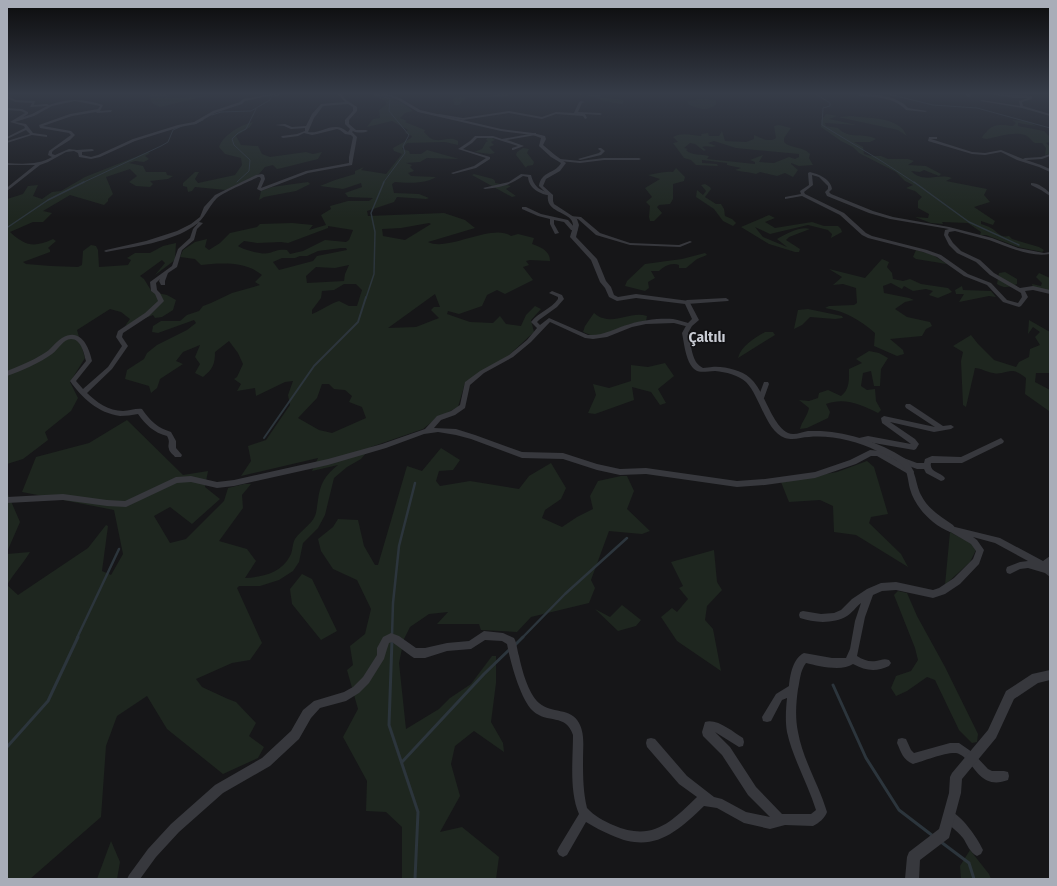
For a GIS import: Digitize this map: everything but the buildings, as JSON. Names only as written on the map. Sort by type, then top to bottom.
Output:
[{"type":"street","points":[[7,143],[21,135]]},
{"type":"street","points":[[54,156],[50,155],[50,152],[56,146],[71,138],[73,135]]},
{"type":"street","points":[[78,151],[80,152],[80,156],[85,158],[99,156],[134,140],[149,135]]},
{"type":"street","points":[[284,137],[296,135]]},
{"type":"street","points":[[203,204],[257,176],[262,175],[263,179],[258,189],[261,190],[307,172],[351,164],[355,137],[354,135]]},
{"type":"street","points":[[502,140],[528,135]]},
{"type":"street","points":[[539,135],[543,137],[544,140],[541,145],[553,156],[564,163],[563,167],[544,177],[540,184],[542,189],[551,195]]},
{"type":"street","points":[[453,173],[475,167],[489,158],[460,149],[476,137],[493,137],[522,146],[513,149]]},
{"type":"street","points":[[936,138],[930,138],[929,140],[972,153],[985,154],[1001,151],[1050,171]]},
{"type":"street","points":[[572,161],[600,154],[603,151],[600,149]]},
{"type":"street","points":[[7,164],[38,164],[50,160],[54,156],[68,150],[92,150]]},
{"type":"street","points":[[988,158],[991,155],[990,152]]},
{"type":"street","points":[[1011,156],[1030,159],[1042,158],[1050,155]]},
{"type":"street","points":[[560,160],[639,159]]},
{"type":"street","points":[[7,190],[13,183],[29,173],[38,164]]},
{"type":"street","points":[[803,195],[802,192],[810,185],[812,181],[809,175],[810,173],[816,174],[827,182],[830,189],[827,192],[829,195],[872,212],[892,218],[940,226],[990,239],[1017,249],[1044,254],[1050,253]]},
{"type":"street","points":[[485,188],[505,184],[516,179],[519,175],[528,175],[530,176],[530,180],[534,186],[540,192],[551,195]]},
{"type":"street","points":[[1032,184],[1043,189],[1050,195]]},
{"type":"street","points":[[551,195],[550,201],[552,205],[576,221],[576,230],[573,237],[597,260],[603,282],[614,298],[618,299],[636,296],[688,302],[726,300]]},
{"type":"street","points":[[786,198],[803,195],[842,214],[864,234],[870,237],[939,256],[966,275],[989,284],[1005,301],[1019,305],[1025,297],[1023,292],[992,274],[978,261],[959,252],[951,244],[946,235],[947,231],[953,230]]},
{"type":"street","points":[[83,393],[110,368],[125,346],[119,337],[120,332],[153,311],[161,301],[157,293],[154,291],[153,282],[174,267],[180,249],[192,239],[194,229],[206,218],[206,208],[217,196]]},
{"type":"street","points":[[524,208],[552,218],[566,221],[573,229],[576,230]]},
{"type":"street","points":[[106,251],[174,235],[201,220],[205,214]]},
{"type":"street","points":[[572,217],[579,218],[598,234],[630,244],[680,246],[690,242]]},
{"type":"street","points":[[552,218],[552,224],[556,233]]},
{"type":"street","points":[[163,284],[162,281],[166,273]]},
{"type":"street","points":[[1019,290],[1033,288],[1050,292]]},
{"type":"street","points":[[540,328],[534,322],[537,318],[555,307],[561,299],[560,296],[552,293]]},
{"type":"street","points":[[688,302],[696,320],[689,325],[685,333],[693,363],[697,368],[703,370],[725,370],[738,374],[751,383],[775,423],[781,432],[786,436],[794,437],[814,435],[861,440],[876,446],[907,465],[917,497],[925,509],[936,519],[974,542],[980,550],[976,561],[957,581],[942,592],[933,594],[896,586],[881,587],[855,602],[844,613],[834,617],[821,618],[803,614]]},
{"type":"street","points":[[427,431],[439,418],[453,413],[463,406],[467,384],[482,372],[512,356],[549,320],[587,337],[593,338],[640,324],[673,321],[689,325]]},
{"type":"street","points":[[7,374],[51,352],[63,339],[70,336],[79,339],[86,348],[89,361],[73,381],[83,393],[93,404],[119,413],[140,411],[152,426],[161,432],[169,434],[173,441],[172,449],[178,455]]},
{"type":"street","points":[[761,398],[766,384]]},
{"type":"street","points":[[908,406],[942,429]]},
{"type":"street","points":[[861,440],[868,438],[914,447],[915,444],[912,441],[884,421],[884,418],[934,430],[951,427]]},
{"type":"street","points":[[7,500],[63,497],[126,504],[176,480],[191,479],[217,485],[234,484],[328,462],[427,431],[438,430],[456,432],[473,437],[522,455],[563,456],[597,467],[620,472],[646,471],[737,484],[765,482],[815,475],[853,462],[870,453],[878,453],[910,472]]},
{"type":"street","points":[[942,478],[929,471],[927,466],[928,461],[962,460],[1001,441]]},
{"type":"street","points":[[899,460],[917,466],[927,466]]},
{"type":"street","points":[[950,528],[997,540],[1047,567]]},
{"type":"street","points":[[1010,570],[1020,564],[1047,567]]},
{"type":"street","points":[[133,879],[152,853],[175,828],[219,789],[266,762],[295,735],[307,714],[317,704],[346,696],[356,690],[366,680],[381,656],[382,648],[386,640],[391,637],[396,639],[414,653],[425,653],[447,647],[471,645],[484,635],[502,637],[510,641],[517,670],[535,707],[572,720],[576,726],[578,735],[580,795],[583,811],[591,819],[610,830],[624,835],[647,839],[666,831],[702,800],[718,803],[744,817],[770,823],[785,819],[813,820],[822,812],[817,794],[793,737],[790,711],[799,663],[804,658],[827,663],[841,664],[849,662],[854,653],[860,620],[870,592]]},
{"type":"street","points":[[851,658],[865,666],[878,666],[886,663]]},
{"type":"street","points":[[912,879],[914,857],[944,833],[955,793],[956,777],[992,734],[1010,695],[1036,678],[1050,675]]},
{"type":"street","points":[[767,717],[779,697],[793,689]]},
{"type":"street","points":[[739,742],[717,728],[709,726],[707,732],[726,751],[752,791],[780,820]]},
{"type":"street","points":[[651,742],[684,780],[712,801]]},
{"type":"street","points":[[902,743],[907,754],[913,759],[959,748],[971,758],[981,772],[998,777],[1004,776]]},
{"type":"street","points":[[563,851],[584,813]]},
{"type":"street","points":[[948,816],[966,833],[977,850]]},
{"type":"shaded area","points":[[228,135],[237,135],[241,145],[258,146],[262,154],[270,157],[306,152],[313,154],[322,152],[318,159],[277,169],[273,165],[265,167],[259,174],[226,190],[195,187],[192,191],[188,192],[187,187],[183,186],[183,183],[195,172],[199,172],[195,179],[198,183],[235,175],[242,165],[241,158],[225,154],[219,147]]},
{"type":"shaded area","points":[[410,135],[427,135],[434,140],[455,139],[458,141],[458,145],[445,142],[407,143],[402,149],[409,151],[410,154],[421,154],[427,150],[459,159],[427,158],[420,162],[406,163],[412,165],[410,167],[414,171],[408,173],[411,176],[436,177],[422,182],[395,182],[392,184],[394,193],[419,194],[429,198],[397,197],[394,202],[367,211],[368,216],[444,213],[465,220],[475,228],[428,242],[437,244],[493,233],[503,233],[511,236],[518,234],[534,238],[532,244],[547,252],[550,261],[526,261],[529,265],[523,267],[533,280],[505,294],[497,290],[487,295],[482,306],[459,314],[448,311],[447,314],[470,322],[493,323],[500,316],[506,324],[521,326],[526,315],[535,306],[541,309],[531,320],[534,332],[508,356],[465,383],[458,407],[437,418],[423,429],[371,447],[361,459],[347,467],[334,478],[325,515],[318,528],[303,543],[299,562],[293,571],[279,580],[260,586],[239,586],[237,588],[262,643],[250,660],[232,663],[196,679],[202,687],[236,702],[256,723],[249,736],[264,747],[258,758],[223,774],[167,729],[147,696],[117,716],[106,746],[101,817],[30,879],[7,879],[7,585],[18,595],[88,548],[106,525],[108,526],[102,571],[111,575],[123,554],[114,510],[22,492],[36,457],[89,443],[127,420],[183,475],[208,471],[205,487],[220,499],[192,524],[170,507],[154,516],[170,543],[186,539],[224,501],[228,488],[251,484],[242,495],[243,508],[219,541],[247,549],[256,561],[245,578],[258,577],[277,570],[286,562],[291,554],[295,539],[315,516],[320,489],[324,480],[338,465],[312,471],[318,458],[241,476],[251,461],[248,446],[266,440],[290,405],[288,395],[293,381],[285,382],[256,396],[255,388],[237,391],[241,384],[234,379],[237,377],[243,364],[238,353],[229,341],[215,352],[213,366],[203,377],[195,373],[200,364],[195,357],[200,345],[183,352],[176,361],[183,364],[160,379],[157,388],[151,393],[149,386],[125,379],[127,370],[144,359],[147,353],[157,345],[187,330],[196,323],[194,320],[158,333],[152,332],[153,326],[161,321],[180,321],[187,315],[199,311],[203,306],[232,293],[260,285],[255,282],[262,275],[256,270],[233,264],[201,265],[195,259],[180,257],[183,250],[195,242],[207,239],[205,247],[209,250],[220,243],[230,233],[257,227],[260,224],[292,223],[313,225],[309,230],[326,225],[321,215],[331,209],[330,206],[348,201],[369,201],[373,198],[348,197],[345,193],[362,187],[361,183],[343,189],[320,186],[355,174],[355,171],[364,167],[361,170],[386,174],[402,154],[394,151],[393,148],[411,138],[412,136]],"holes":[[[429,223],[431,224],[405,240],[383,236],[382,229],[401,228]],[[328,226],[353,230],[349,240],[346,242],[325,240],[303,251],[290,254],[287,250],[258,253],[238,246],[244,241],[257,243],[288,243],[328,228]],[[341,248],[346,248],[347,250],[317,256],[313,261],[279,270],[273,262],[282,258],[307,256],[318,251]],[[349,265],[344,281],[307,283],[306,276],[316,267],[335,268]],[[344,284],[356,284],[362,290],[357,306],[349,306],[339,301],[312,314],[312,310],[321,298],[322,291],[334,290]],[[435,294],[440,307],[434,307],[431,310],[439,318],[416,327],[388,328]],[[322,384],[329,384],[334,389],[345,390],[352,396],[349,402],[362,407],[366,418],[332,433],[319,430],[298,418],[317,398]]]},
{"type":"shaded area","points":[[675,135],[723,135],[725,141],[746,142],[754,139],[754,135],[765,140],[776,138],[776,135],[786,135],[784,142],[790,146],[807,151],[810,154],[809,158],[813,165],[799,166],[791,163],[798,170],[793,177],[785,173],[777,176],[760,172],[756,174],[738,171],[735,170],[741,168],[727,165],[727,163],[702,160],[702,163],[717,164],[718,166],[696,165],[691,160],[684,158],[673,143],[678,142],[673,137]],"holes":[[[714,141],[736,148],[799,154],[799,157],[795,159],[789,157],[774,163],[759,162],[763,155],[750,160],[755,162],[755,164],[707,159],[709,156],[691,153],[686,150],[688,149],[684,148],[690,143],[695,144],[704,151],[706,150],[702,147],[716,146],[708,143]]]},
{"type":"shaded area","points":[[833,135],[871,137],[876,139],[870,142],[854,142],[863,147],[864,154],[881,156],[888,159],[908,159],[914,161],[908,165],[926,166],[941,174],[939,176],[924,170],[920,172],[911,171],[921,177],[952,178],[946,181],[987,189],[984,195],[990,202],[974,207],[995,221],[993,225],[981,221],[981,224],[990,227],[1001,235],[1009,236],[1012,239],[1039,247],[1044,250],[1042,252],[1018,247],[986,235],[980,235],[981,232],[968,223],[931,223],[915,217],[928,218],[929,214],[918,208],[918,201],[922,197],[915,191],[906,188],[913,185],[905,181],[896,172],[859,153],[853,147]]},
{"type":"shaded area","points":[[984,135],[1004,135],[986,139],[982,138]]},
{"type":"shaded area","points":[[1025,135],[1048,135],[1050,137],[1050,142],[1046,143],[1050,147],[1050,154],[1045,155],[1046,148],[1042,143],[1035,143]]},
{"type":"shaded area","points":[[491,137],[495,140],[491,142],[494,145],[489,147],[495,153],[490,154],[474,152],[482,149],[488,141],[486,140],[487,138]]},
{"type":"shaded area","points":[[523,148],[529,149],[527,153],[534,162],[533,165],[527,166],[526,168],[516,155],[517,152]]},
{"type":"shaded area","points":[[148,152],[150,153],[145,156],[149,159],[144,162],[135,161],[129,163],[143,166],[146,172],[166,172],[167,175],[173,176],[168,179],[150,181],[153,184],[150,187],[136,186],[129,182],[137,176],[130,169],[106,177],[113,194],[104,205],[70,195],[43,211],[52,213],[43,222],[33,222],[10,232],[25,243],[30,244],[40,244],[53,239],[56,241],[48,248],[50,252],[23,262],[26,264],[51,266],[78,267],[82,265],[83,251],[91,245],[96,246],[98,250],[99,267],[128,265],[131,260],[127,258],[135,253],[150,253],[163,246],[176,243],[175,260],[155,275],[165,263],[162,260],[140,276],[144,279],[152,292],[167,295],[176,300],[173,310],[162,317],[155,318],[153,315],[125,326],[130,319],[121,312],[110,309],[77,330],[85,358],[70,382],[78,398],[71,411],[45,432],[48,440],[23,459],[7,464],[7,199],[23,194],[28,186],[38,185],[33,196],[42,199],[52,192],[61,191],[85,177]]},
{"type":"shaded area","points":[[676,168],[685,177],[684,181],[673,184],[673,199],[670,204],[659,205],[657,207],[662,213],[654,221],[650,221],[650,206],[646,202],[652,197],[645,188],[660,179],[648,175],[673,172]]},
{"type":"shaded area","points":[[474,174],[493,179],[495,183],[511,186],[506,189],[516,196],[512,197],[472,175]]},
{"type":"shaded area","points":[[308,182],[310,184],[296,191],[264,197],[259,200],[261,191],[272,187]]},
{"type":"shaded area","points":[[705,184],[711,189],[705,197],[716,204],[721,204],[724,209],[725,216],[732,219],[736,223],[733,226],[723,221],[714,209],[696,197],[697,190],[703,195],[706,191],[701,185]]},
{"type":"shaded area","points":[[769,215],[775,218],[765,222],[775,228],[812,222],[824,226],[838,226],[842,232],[831,238],[832,234],[828,230],[808,225],[770,234],[755,227],[763,237],[787,247],[777,239],[798,230],[806,228],[810,229],[789,237],[786,240],[800,249],[799,252],[795,252],[769,244],[741,227]]},
{"type":"shaded area","points":[[916,250],[933,255],[947,264],[916,259],[913,257]]},
{"type":"shaded area","points":[[705,253],[707,255],[697,259],[686,268],[679,268],[679,265],[671,264],[659,271],[651,271],[655,278],[648,282],[649,288],[645,291],[625,286],[627,281],[645,264],[682,259]]},
{"type":"shaded area","points":[[882,259],[889,262],[887,267],[892,273],[893,279],[903,281],[910,279],[921,284],[948,288],[952,292],[938,298],[929,295],[933,291],[926,289],[913,291],[904,286],[902,289],[891,283],[883,286],[884,293],[914,300],[905,302],[895,309],[907,317],[930,322],[932,326],[926,329],[922,336],[890,339],[903,350],[904,354],[897,356],[874,346],[875,333],[864,324],[846,314],[825,308],[829,306],[854,305],[857,303],[856,288],[843,284],[833,285],[842,277],[829,269],[865,278]]},
{"type":"shaded area","points":[[1005,272],[1017,279],[1017,284],[1002,287],[997,284],[999,273]]},
{"type":"shaded area","points":[[1039,273],[1050,278],[1050,291],[1033,287],[1032,284],[1041,286],[1042,283],[1036,277]]},
{"type":"shaded area","points":[[962,286],[963,290],[991,291],[996,297],[989,296],[959,302],[964,294],[956,294],[955,290]]},
{"type":"shaded area","points":[[808,309],[842,316],[843,318],[835,319],[810,317],[802,325],[794,329],[798,310]]},
{"type":"shaded area","points":[[594,313],[601,318],[608,319],[636,315],[647,316],[646,321],[630,324],[605,334],[593,336],[583,332],[585,326]]},
{"type":"shaded area","points":[[1029,320],[1050,332],[1050,373],[1036,373],[1035,382],[1050,390],[1050,413],[1025,394],[1026,378],[1012,371],[998,374],[975,368],[966,407],[963,405],[961,361],[963,352],[953,346],[971,335],[994,360],[1016,367],[1019,362],[1029,357],[1030,349],[1040,345],[1035,337],[1040,332],[1033,327],[1028,334]]},
{"type":"shaded area","points":[[765,332],[773,332],[775,335],[738,358],[745,346]]},
{"type":"shaded area","points":[[869,351],[879,353],[888,358],[881,369],[880,386],[874,386],[871,371],[863,373],[861,386],[867,390],[875,389],[876,401],[881,410],[878,413],[853,403],[840,401],[833,402],[826,404],[830,412],[828,418],[807,428],[800,429],[809,408],[799,400],[809,401],[818,398],[819,393],[828,390],[841,396],[847,387],[849,380],[849,369],[862,363],[856,359]]},
{"type":"shaded area","points":[[665,363],[674,376],[658,389],[666,403],[660,405],[651,392],[632,387],[634,400],[595,414],[588,413],[596,395],[593,384],[609,388],[631,381],[631,365],[648,367]]},
{"type":"shaded area","points":[[441,448],[460,460],[453,470],[439,471],[436,481],[440,486],[470,481],[519,489],[529,476],[551,463],[566,488],[561,499],[545,510],[542,518],[562,527],[593,509],[590,496],[598,481],[627,476],[634,491],[627,509],[650,531],[642,534],[609,531],[591,580],[595,588],[589,603],[531,617],[517,632],[481,630],[479,624],[437,624],[448,612],[429,614],[410,627],[404,639],[399,663],[406,729],[439,709],[450,698],[471,684],[492,656],[496,656],[496,683],[491,722],[503,743],[504,752],[474,731],[455,746],[451,764],[460,796],[440,832],[462,827],[499,857],[496,879],[402,879],[402,827],[386,812],[366,811],[367,781],[343,737],[358,709],[347,670],[353,665],[350,646],[365,634],[371,609],[357,580],[333,569],[321,551],[318,539],[333,527],[338,519],[358,520],[364,546],[375,565],[378,565],[407,466],[422,471]]},
{"type":"shaded area","points":[[867,461],[874,467],[888,514],[871,517],[869,523],[901,554],[908,567],[856,535],[834,532],[833,506],[820,500],[789,502],[781,482],[837,472]]},
{"type":"shaded area","points":[[7,492],[20,522],[7,552]]},
{"type":"shaded area","points":[[950,532],[972,544],[976,550],[970,562],[945,585]]},
{"type":"shaded area","points":[[714,550],[717,582],[722,590],[707,606],[705,620],[713,629],[721,671],[677,641],[661,617],[672,608],[677,612],[688,599],[679,588],[683,586],[671,562]]},
{"type":"shaded area","points":[[30,552],[24,561],[7,585],[7,554]]},
{"type":"shaded area","points":[[302,574],[312,579],[337,631],[321,640],[292,604],[290,589]]},
{"type":"shaded area","points":[[898,591],[907,593],[917,616],[945,667],[978,734],[977,742],[972,743],[959,730],[935,680],[927,677],[907,691],[896,696],[891,688],[896,676],[911,671],[918,660],[915,648],[894,595]]},
{"type":"shaded area","points":[[622,605],[641,620],[636,626],[618,631],[595,609],[610,617]]},
{"type":"shaded area","points":[[111,841],[120,862],[117,879],[97,879]]},
{"type":"shaded area","points":[[970,850],[989,874],[991,879],[961,879],[960,866]]},
{"type":"waterway","points":[[82,183],[161,146],[168,142],[171,135]]},
{"type":"waterway","points":[[236,135],[232,139],[234,145],[250,160],[249,171],[237,182]]},
{"type":"waterway","points":[[383,183],[405,153],[403,146],[409,135]]},
{"type":"waterway","points":[[839,135],[915,183]]},
{"type":"waterway","points":[[366,298],[374,274],[375,232],[371,213],[384,182]]},
{"type":"waterway","points":[[914,182],[969,222],[1019,245]]},
{"type":"waterway","points":[[8,227],[48,200],[82,183]]},
{"type":"waterway","points":[[264,438],[314,366],[358,322],[366,297]]},
{"type":"waterway","points":[[392,636],[393,603],[399,546],[415,483]]},
{"type":"waterway","points":[[522,638],[565,594],[627,538]]},
{"type":"waterway","points":[[77,638],[119,549]]},
{"type":"waterway","points":[[7,747],[48,701],[78,637]]},
{"type":"waterway","points":[[515,645],[522,638]]},
{"type":"waterway","points":[[392,640],[389,725],[418,812],[415,879]]},
{"type":"waterway","points":[[402,762],[484,674],[510,649]]},
{"type":"waterway","points":[[833,685],[866,758],[899,810],[933,836]]},
{"type":"waterway","points":[[941,842],[969,863],[974,879]]},
{"type":"district","name":"Çaltılı","points":[[707,337]]}]
